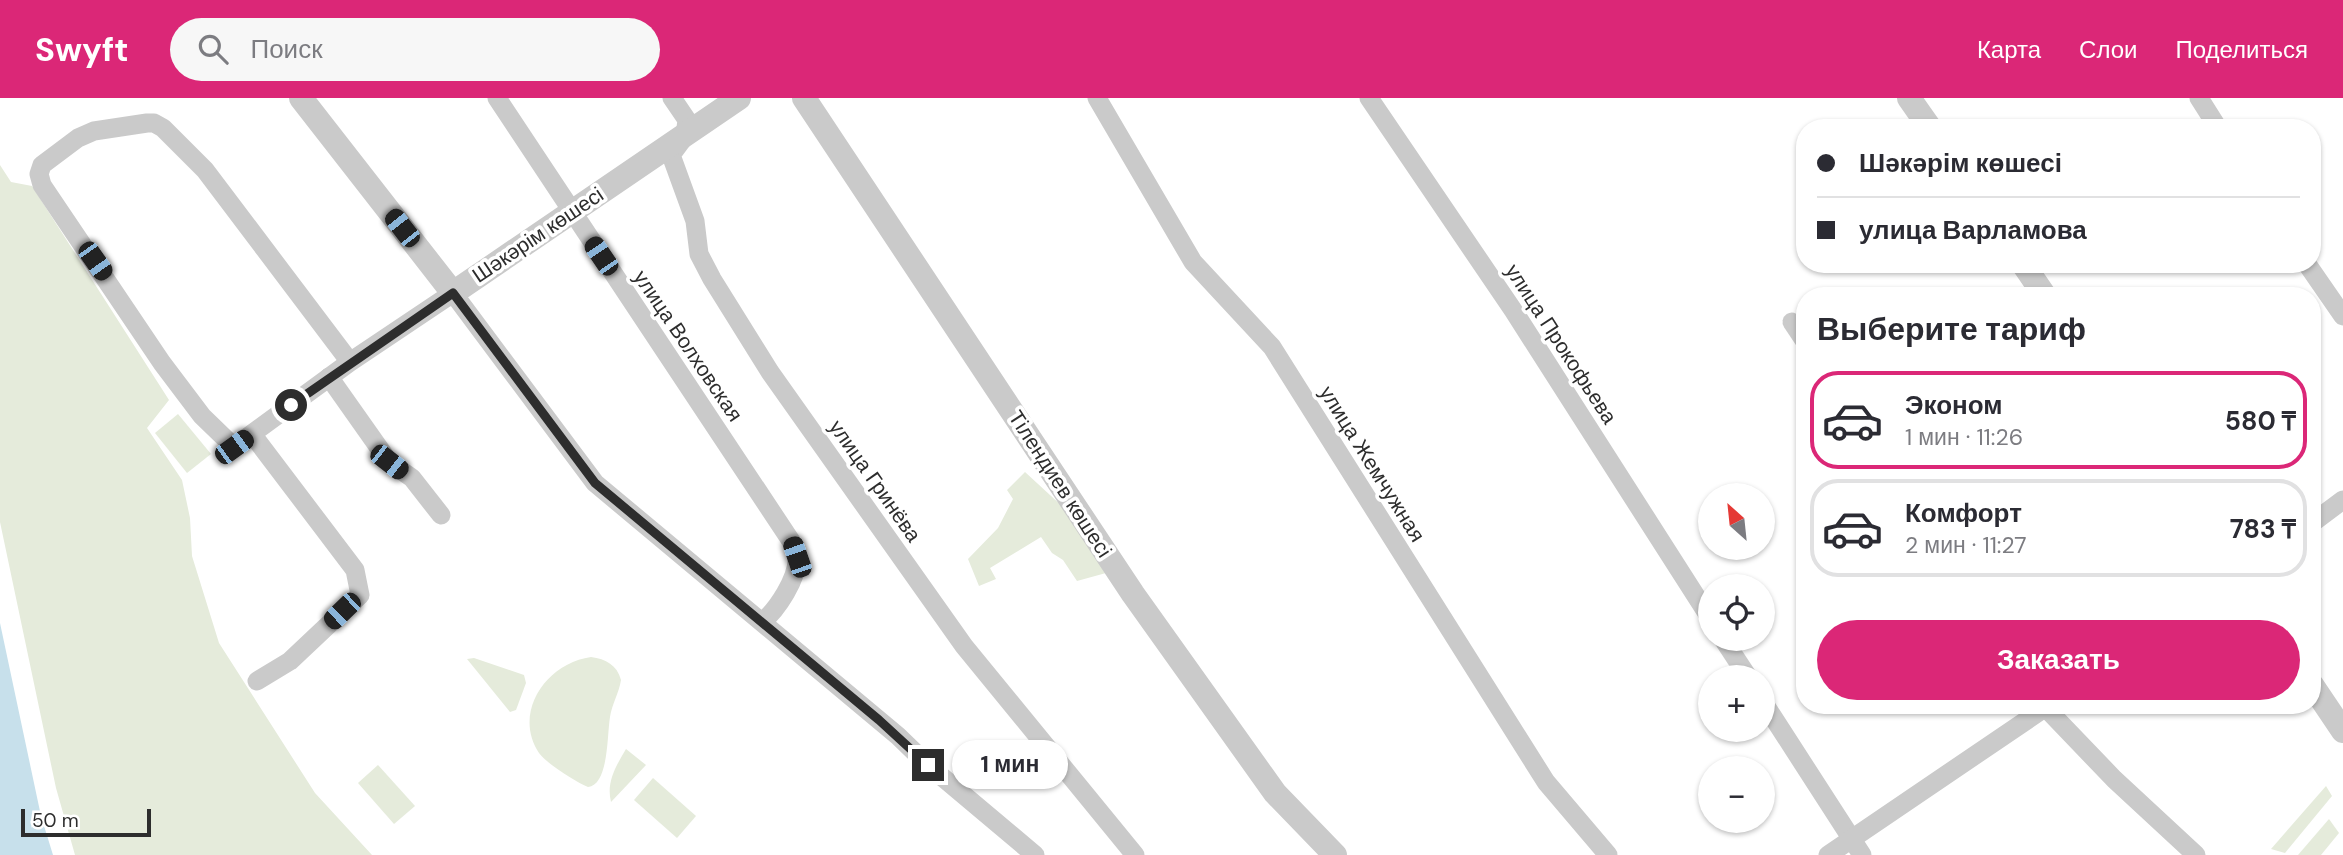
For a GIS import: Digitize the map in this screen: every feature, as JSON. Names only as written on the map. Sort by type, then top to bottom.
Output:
[{"type":"street","points":[[301,98],[453,293],[595,483],[898,736],[928,765],[1035,855]]},
{"type":"street","name":"улица Волховская","points":[[497,98],[791,541],[797,557],[795,572],[774,613],[762,622]]},
{"type":"street","points":[[672,98],[687,120],[685,136]]},
{"type":"street","name":"Шәкәрім көшесі","points":[[351,362],[205,170],[163,128],[147,123],[94,131],[78,138],[42,165],[39,174],[42,185],[162,363],[202,416],[234,447],[329,377],[739,98]]},
{"type":"street","name":"Тілендиев көшесі","points":[[804,98],[1163,638],[1276,793],[1335,855]]},
{"type":"street","name":"улица Жемчужная","points":[[1097,98],[1193,262],[1272,346],[1546,782],[1608,855]]},
{"type":"street","name":"улица Прокофьева","points":[[1369,98],[1513,310],[1698,599]]},
{"type":"street","points":[[1909,98],[1924,119]]},
{"type":"street","points":[[2199,98],[2212,119]]},
{"type":"street","name":"улица Гринёва","points":[[685,136],[671,155],[695,221],[699,254],[770,372],[964,646],[1135,855]]},
{"type":"street","points":[[2313,273],[2343,316]]},
{"type":"street","points":[[1792,322],[1796,328]]},
{"type":"street","points":[[329,377],[389,462],[412,478],[441,515]]},
{"type":"street","points":[[253,434],[355,570],[360,595],[290,661],[257,681]]},
{"type":"street","points":[[2321,516],[2343,500]]},
{"type":"street","points":[[2321,698],[2343,731]]},
{"type":"street","points":[[1828,855],[1857,847],[2035,714]]},
{"type":"street","points":[[2053,714],[2114,779],[2196,855]]},
{"type":"street","points":[[1775,720],[1857,847]]},
{"type":"green space","points":[[0,165],[11,182],[32,186],[169,400],[147,428],[182,480],[190,518],[192,556],[219,643],[315,793],[372,855],[75,855],[56,788],[0,522]]},
{"type":"green space","points":[[178,414],[211,454],[187,473],[155,433]]},
{"type":"green space","points":[[1025,472],[1075,518],[1106,573],[1077,581],[1063,560],[1052,553],[1041,537],[990,568],[996,579],[979,586],[968,559],[998,528],[1013,499],[1007,490]]},
{"type":"green space","points":[[591,657],[610,664],[617,670],[621,680],[610,717],[600,778],[588,787],[562,772],[539,753],[532,737],[530,722],[532,706],[548,679],[575,661]]},
{"type":"green space","points":[[474,658],[524,675],[526,683],[516,710],[510,712],[467,659]]},
{"type":"green space","points":[[626,749],[646,765],[611,802],[611,781]]},
{"type":"green space","points":[[378,765],[415,806],[394,824],[358,783]]},
{"type":"green space","points":[[653,778],[696,816],[677,838],[634,800]]},
{"type":"green space","points":[[2326,786],[2332,796],[2285,853],[2271,849]]},
{"type":"green space","points":[[2329,819],[2339,833],[2321,855],[2298,855]]},
{"type":"water","points":[[0,623],[41,816],[53,855],[0,855]]},
{"type":"route","points":[[291,405],[453,293],[595,483],[898,736],[928,765]]}]
